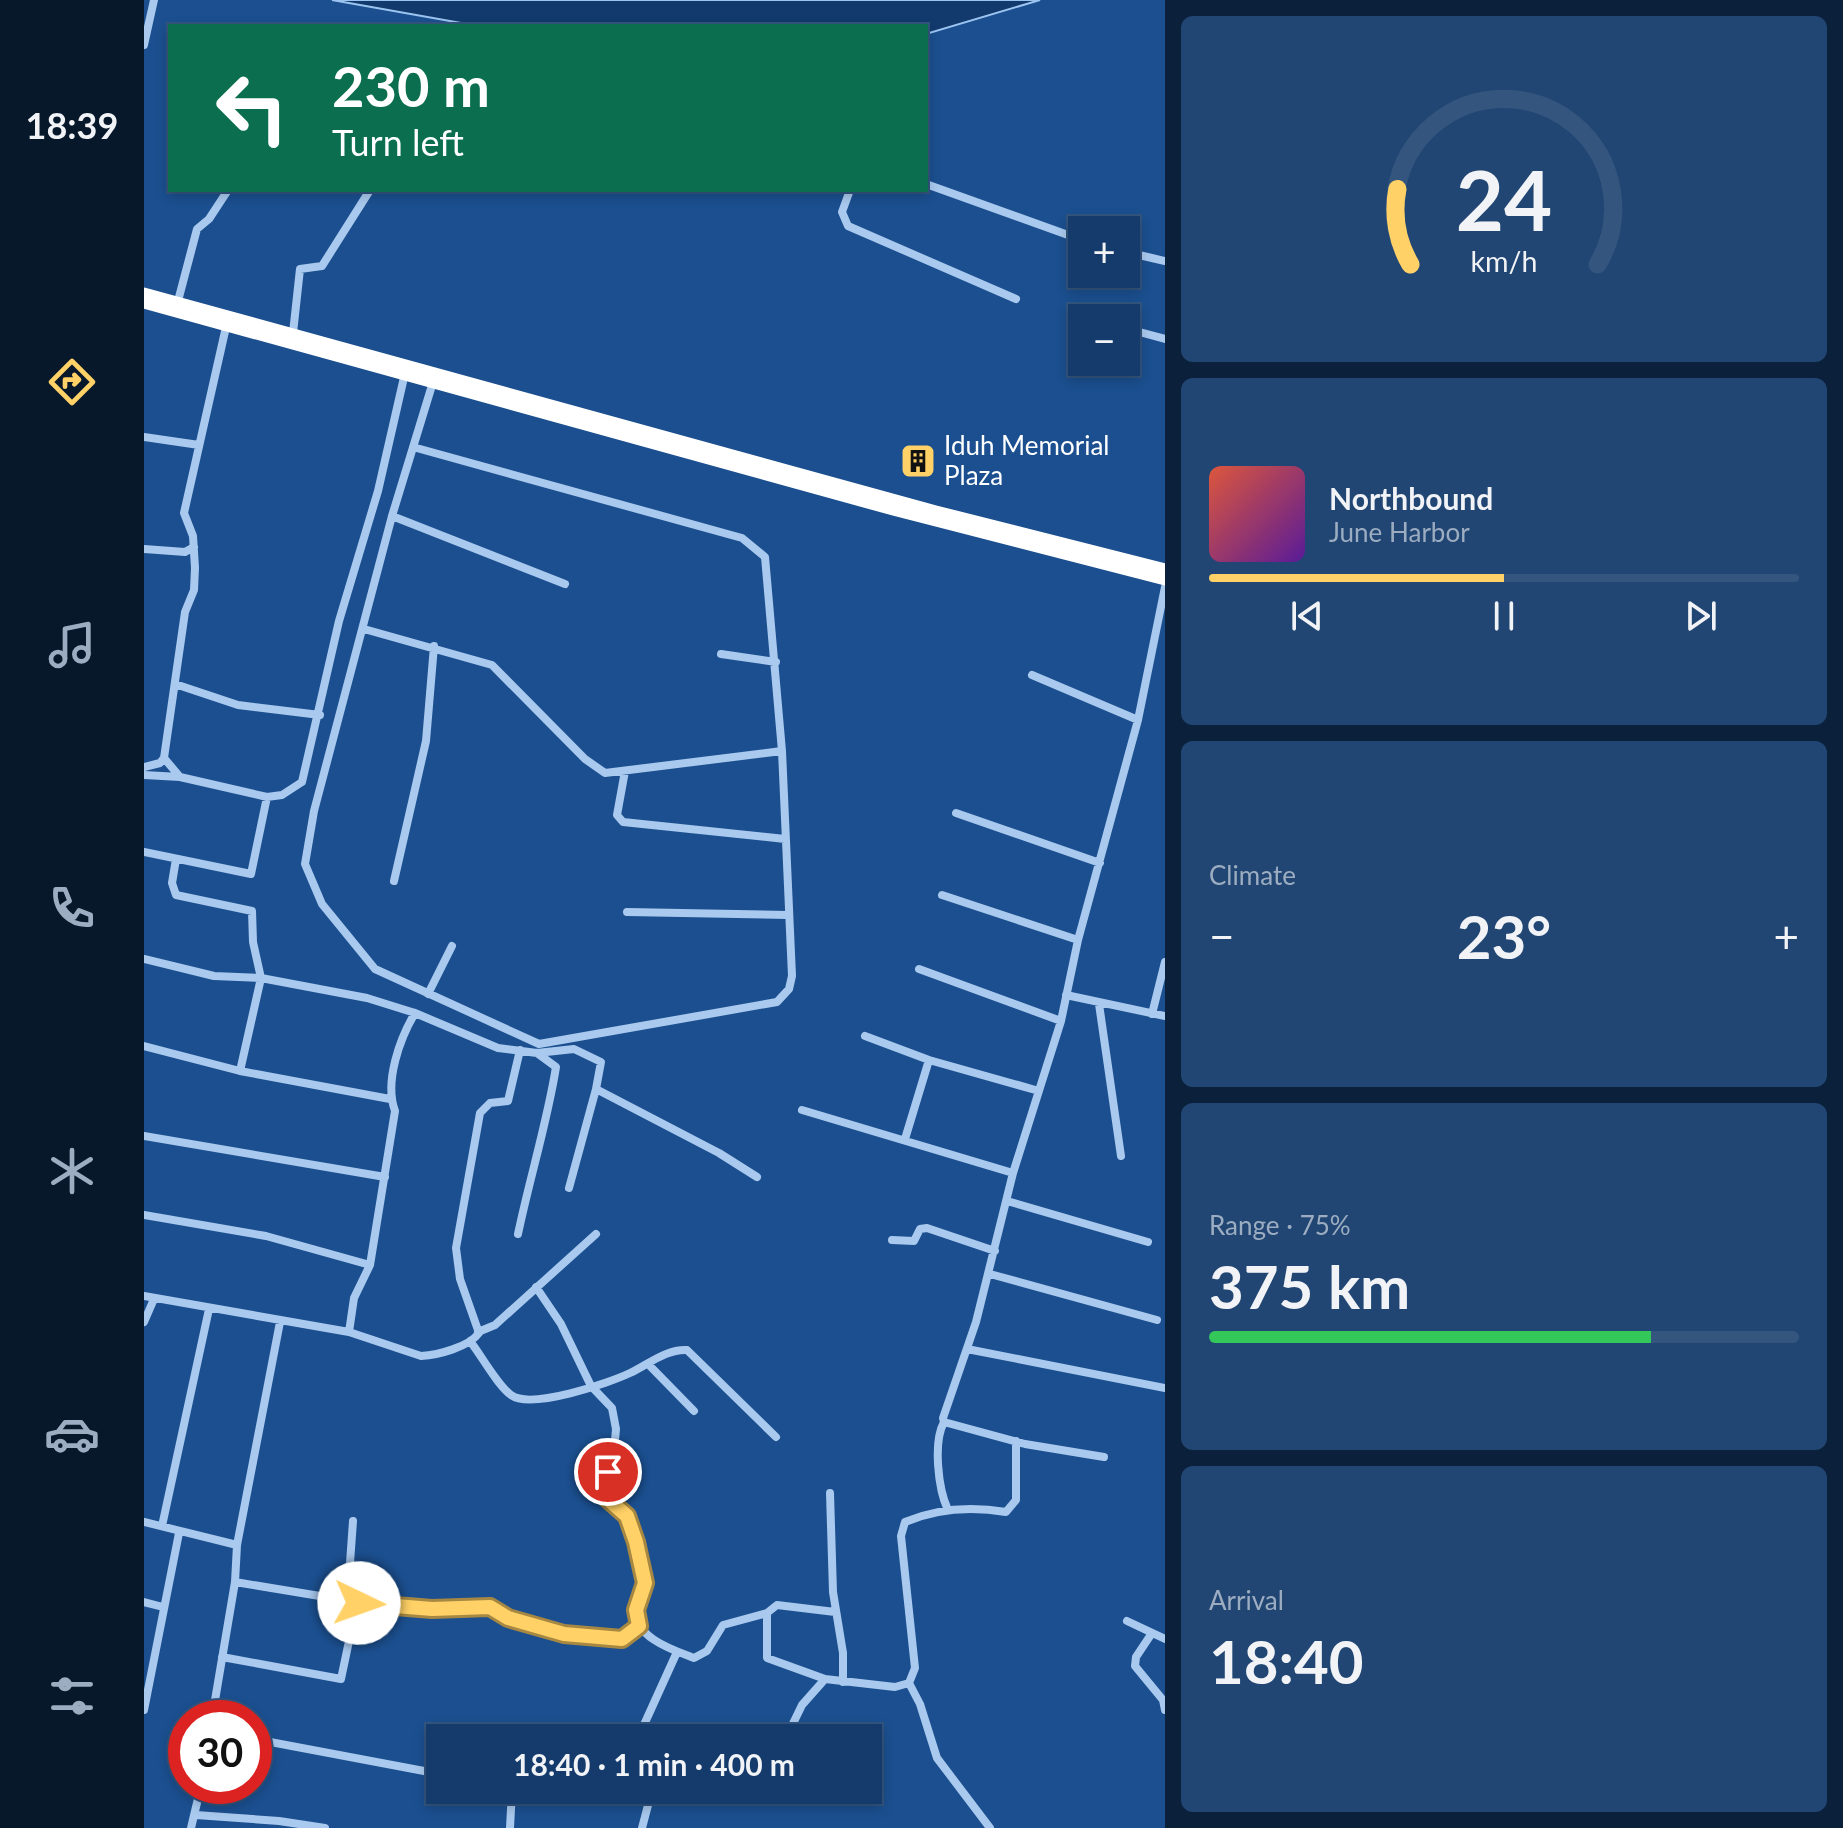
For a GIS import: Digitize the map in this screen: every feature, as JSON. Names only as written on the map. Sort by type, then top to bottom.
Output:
[{"type":"highway","points":[[144,293],[433,382],[894,504],[1165,569]]},
{"type":"highway","points":[[144,303],[226,327],[293,333],[1165,580]]},
{"type":"street","points":[[144,45],[154,0]]},
{"type":"street","points":[[928,185],[1068,235]]},
{"type":"street","points":[[178,301],[197,229],[209,219],[227,192]]},
{"type":"street","points":[[293,333],[300,269],[322,266],[369,192]]},
{"type":"street","points":[[849,192],[842,212],[848,226],[1016,299]]},
{"type":"street","points":[[1140,255],[1165,261]]},
{"type":"street","points":[[144,767],[160,763],[164,758],[185,612],[194,590],[194,547],[184,513],[226,327]]},
{"type":"street","points":[[1140,332],[1165,339]]},
{"type":"street","points":[[144,775],[180,777],[267,797],[282,795],[302,782],[320,715],[339,621],[378,491],[405,372]]},
{"type":"street","points":[[413,447],[742,538],[765,557],[782,751],[792,976],[784,996],[769,1006],[539,1044],[375,969],[322,904],[305,864],[314,811],[392,516],[413,447],[433,382]]},
{"type":"street","points":[[144,437],[199,445]]},
{"type":"street","points":[[392,516],[565,584]]},
{"type":"street","points":[[144,549],[185,552],[194,547]]},
{"type":"street","points":[[948,1510],[942,1498],[938,1453],[944,1422],[990,1274],[1013,1173],[1061,1021],[1078,940],[1138,720],[1165,587]]},
{"type":"street","points":[[364,629],[434,646],[492,665],[595,767],[605,773],[782,751]]},
{"type":"street","points":[[394,881],[426,741],[434,646]]},
{"type":"street","points":[[721,654],[776,662]]},
{"type":"street","points":[[1032,675],[1138,720]]},
{"type":"street","points":[[175,684],[238,705],[320,715]]},
{"type":"street","points":[[164,758],[180,777]]},
{"type":"street","points":[[625,771],[617,815],[623,822],[785,839]]},
{"type":"street","points":[[144,852],[251,874],[267,797]]},
{"type":"street","points":[[956,813],[1100,863]]},
{"type":"street","points":[[176,859],[172,883],[176,895],[252,911],[253,942],[261,978],[240,1071]]},
{"type":"street","points":[[942,895],[1078,940]]},
{"type":"street","points":[[627,912],[788,915]]},
{"type":"street","points":[[428,994],[452,946]]},
{"type":"street","points":[[144,959],[214,976],[261,978],[367,998],[415,1013],[498,1048],[537,1053],[574,1049],[601,1062],[569,1188]]},
{"type":"street","points":[[1152,1014],[1165,962]]},
{"type":"street","points":[[919,969],[1061,1021]]},
{"type":"street","points":[[1066,995],[1165,1016]]},
{"type":"street","points":[[1099,1004],[1121,1156]]},
{"type":"street","points":[[349,1332],[354,1298],[370,1265],[395,1111],[390,1099],[403,1032],[415,1013]]},
{"type":"street","points":[[865,1036],[929,1060],[1039,1091]]},
{"type":"street","points":[[144,1046],[240,1071],[390,1099]]},
{"type":"street","points":[[478,1332],[457,1265],[461,1213],[480,1113],[490,1103],[508,1101],[520,1050]]},
{"type":"street","points":[[518,1234],[532,1167],[547,1122],[556,1067],[537,1053]]},
{"type":"street","points":[[905,1139],[929,1060]]},
{"type":"street","points":[[596,1089],[719,1153],[757,1177]]},
{"type":"street","points":[[802,1110],[1013,1173]]},
{"type":"street","points":[[144,1136],[385,1177]]},
{"type":"street","points":[[1007,1201],[1148,1242]]},
{"type":"street","points":[[144,1215],[266,1236],[370,1265]]},
{"type":"street","points":[[892,1240],[914,1241],[920,1229],[927,1228],[995,1251]]},
{"type":"street","points":[[144,1296],[349,1332],[421,1356],[434,1356],[470,1341],[478,1332],[495,1325],[596,1234]]},
{"type":"street","points":[[990,1274],[1157,1320]]},
{"type":"street","points":[[536,1287],[561,1324],[591,1386],[612,1408],[616,1429],[614,1451],[601,1493],[627,1516],[636,1542],[645,1583],[636,1610],[639,1626],[661,1646],[694,1658],[707,1651],[723,1625],[767,1613],[777,1605],[835,1612]]},
{"type":"street","points":[[144,1322],[154,1299]]},
{"type":"street","points":[[162,1526],[209,1309]]},
{"type":"street","points":[[215,1700],[235,1582],[237,1545],[280,1322]]},
{"type":"street","points":[[470,1341],[510,1395],[522,1401],[552,1397],[591,1386],[648,1364],[675,1349],[687,1350],[776,1437]]},
{"type":"street","points":[[967,1349],[1165,1388]]},
{"type":"street","points":[[648,1364],[694,1411]]},
{"type":"street","points":[[944,1422],[1016,1441],[1104,1457]]},
{"type":"street","points":[[990,1828],[937,1758],[920,1704],[909,1683],[915,1668],[901,1536],[905,1522],[948,1510],[976,1507],[1006,1512],[1016,1500],[1016,1441]]},
{"type":"street","points":[[830,1493],[835,1612],[843,1682]]},
{"type":"street","points":[[222,1657],[341,1679],[357,1603],[348,1591],[353,1521]]},
{"type":"street","points":[[144,1522],[237,1545]]},
{"type":"street","points":[[144,1710],[147,1682],[179,1533]]},
{"type":"street","points":[[235,1582],[355,1602],[432,1609],[490,1607],[508,1618],[564,1634],[622,1639],[639,1626]]},
{"type":"street","points":[[144,1602],[163,1607]]},
{"type":"street","points":[[767,1613],[767,1658],[843,1682],[895,1687],[909,1683]]},
{"type":"street","points":[[1127,1621],[1165,1639]]},
{"type":"street","points":[[1152,1633],[1136,1657],[1135,1666],[1163,1700],[1165,1710]]},
{"type":"street","points":[[644,1724],[677,1652]]},
{"type":"street","points":[[793,1724],[802,1705],[843,1665]]},
{"type":"street","points":[[272,1742],[426,1771]]},
{"type":"street","points":[[191,1828],[198,1804]]},
{"type":"street","points":[[510,1828],[511,1804]]},
{"type":"street","points":[[642,1828],[648,1804]]},
{"type":"street","points":[[196,1815],[325,1828]]},
{"type":"water","points":[[332,0],[1040,0],[928,33],[928,24],[467,24]]},
{"type":"place","name":"Iduh Memorial Plaza","points":[[918,461]]},
{"type":"route","points":[[359,1603],[432,1609],[490,1607],[508,1618],[564,1634],[599,1634],[622,1639],[639,1626],[636,1610],[645,1583],[627,1516],[601,1493],[608,1472]]}]
